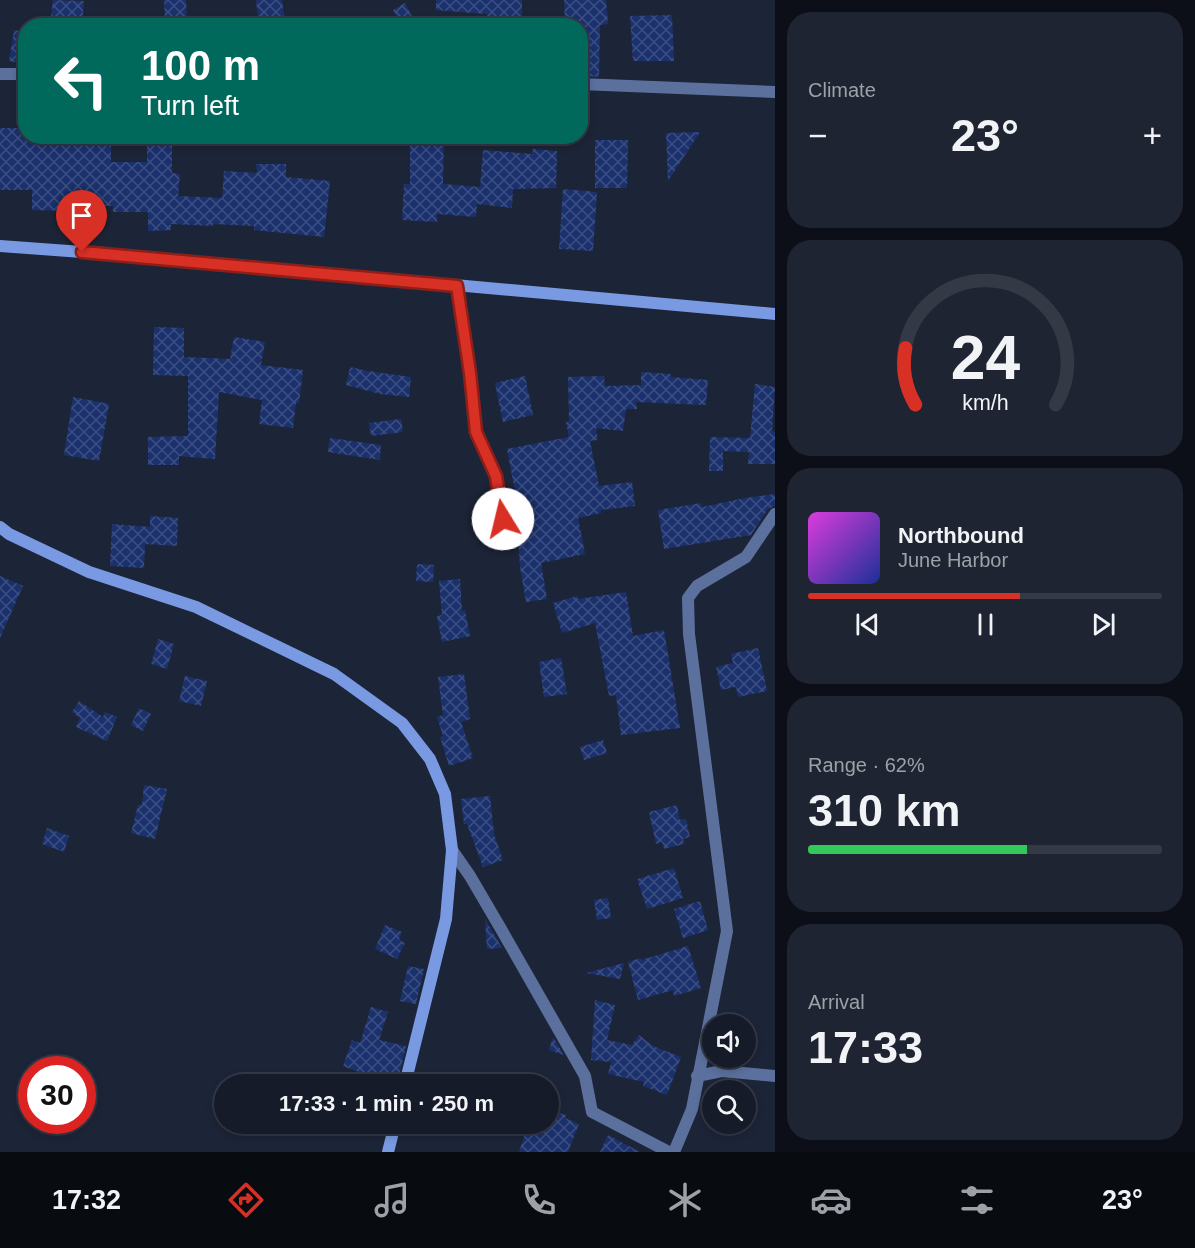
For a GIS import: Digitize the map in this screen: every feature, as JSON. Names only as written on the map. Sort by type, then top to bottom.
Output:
[{"type":"street","points":[[0,74],[18,74]]},
{"type":"street","points":[[588,84],[775,92]]},
{"type":"street","points":[[0,246],[775,314]]},
{"type":"street","points":[[457,286],[476,432],[496,476],[503,519]]},
{"type":"street","points":[[674,1152],[692,1109],[728,931],[689,634],[688,598],[697,586],[746,557],[775,514]]},
{"type":"street","points":[[0,527],[9,534],[88,572],[196,607],[334,674],[402,723],[430,759],[445,795],[452,850],[446,919],[407,1074]]},
{"type":"street","points":[[452,850],[491,911],[585,1076],[592,1112],[669,1152]]},
{"type":"street","points":[[697,1076],[722,1071],[775,1076]]},
{"type":"street","points":[[388,1152],[393,1134]]},
{"type":"building","points":[[53,0],[84,1],[83,18],[51,18]]},
{"type":"building","points":[[164,0],[186,0],[187,18],[165,18]]},
{"type":"building","points":[[256,0],[282,0],[284,18],[258,18]]},
{"type":"building","points":[[436,0],[522,0],[522,18],[487,18],[487,14],[436,10]]},
{"type":"building","points":[[564,0],[606,0],[608,24],[600,25],[599,77],[588,76],[588,18],[565,18]]},
{"type":"building","points":[[405,3],[413,18],[398,18],[393,10]]},
{"type":"building","points":[[672,15],[674,61],[633,61],[630,16]]},
{"type":"building","points":[[14,30],[18,31],[18,63],[9,61]]},
{"type":"building","points":[[0,128],[18,128],[18,144],[111,144],[111,162],[147,162],[147,144],[172,144],[172,173],[180,174],[178,196],[222,198],[224,171],[257,173],[256,164],[286,164],[286,177],[330,181],[324,237],[254,230],[254,226],[213,224],[213,226],[171,224],[171,230],[148,231],[148,212],[113,212],[113,206],[67,206],[67,211],[32,210],[32,190],[0,190]]},
{"type":"building","points":[[700,132],[668,181],[666,133]]},
{"type":"building","points":[[595,140],[628,140],[627,188],[595,188]]},
{"type":"building","points":[[410,144],[444,144],[443,184],[480,187],[483,150],[532,154],[533,149],[557,151],[556,188],[513,189],[512,208],[477,204],[476,217],[437,214],[437,222],[402,220],[404,184],[410,184]]},
{"type":"building","points":[[563,189],[597,192],[593,251],[559,249]]},
{"type":"building","points":[[154,327],[184,328],[184,357],[230,359],[234,337],[265,342],[261,365],[303,370],[293,428],[259,424],[262,400],[219,392],[215,459],[179,456],[179,465],[148,465],[148,437],[188,436],[188,376],[153,375]]},
{"type":"building","points":[[350,367],[411,377],[409,397],[380,394],[346,385]]},
{"type":"building","points":[[641,372],[708,380],[706,405],[636,402],[637,409],[626,409],[623,431],[596,428],[598,440],[590,441],[599,486],[632,482],[635,506],[601,510],[601,513],[578,518],[585,554],[541,563],[547,599],[526,602],[520,567],[518,535],[521,535],[507,449],[569,437],[566,422],[569,421],[568,377],[604,376],[605,386],[641,385]]},
{"type":"building","points":[[525,376],[533,415],[503,422],[495,383]]},
{"type":"building","points":[[755,384],[775,387],[772,431],[775,432],[775,464],[748,464],[749,452],[723,451],[723,471],[709,471],[710,437],[750,438]]},
{"type":"building","points":[[73,397],[109,404],[99,461],[64,455]]},
{"type":"building","points":[[401,419],[403,432],[371,436],[369,423]]},
{"type":"building","points":[[330,438],[381,445],[380,460],[328,452]]},
{"type":"building","points":[[775,494],[775,506],[768,509],[751,535],[664,549],[658,510],[701,503],[702,507]]},
{"type":"building","points":[[150,516],[178,518],[177,546],[145,544],[144,568],[110,566],[112,524],[150,527]]},
{"type":"building","points":[[417,564],[434,565],[433,582],[416,581]]},
{"type":"building","points":[[0,576],[23,586],[0,638]]},
{"type":"building","points":[[460,579],[462,611],[465,610],[470,636],[442,642],[437,616],[442,615],[439,581]]},
{"type":"building","points":[[626,592],[633,636],[664,630],[680,728],[621,735],[616,695],[609,696],[595,623],[562,633],[553,603],[577,596],[578,599]]},
{"type":"building","points":[[158,639],[174,644],[167,669],[151,664]]},
{"type":"building","points":[[758,648],[767,691],[738,697],[736,687],[721,690],[716,667],[733,663],[731,654]]},
{"type":"building","points":[[561,658],[567,694],[544,697],[539,662]]},
{"type":"building","points":[[464,674],[470,719],[461,722],[473,758],[449,766],[440,737],[443,736],[437,717],[443,715],[438,677]]},
{"type":"building","points":[[185,676],[207,681],[201,706],[179,701]]},
{"type":"building","points":[[79,701],[103,717],[105,712],[117,717],[107,741],[76,727],[80,718],[72,712]]},
{"type":"building","points":[[139,708],[151,714],[143,731],[131,725]]},
{"type":"building","points":[[603,740],[607,753],[584,760],[580,747]]},
{"type":"building","points":[[144,785],[167,789],[155,839],[131,833],[138,805],[142,805]]},
{"type":"building","points":[[490,796],[494,834],[503,860],[483,867],[467,824],[464,824],[461,799]]},
{"type":"building","points":[[677,805],[680,820],[686,819],[690,837],[683,839],[684,844],[664,849],[662,842],[656,844],[649,812]]},
{"type":"building","points":[[47,828],[69,836],[64,852],[42,844]]},
{"type":"building","points":[[674,868],[683,898],[647,909],[637,879]]},
{"type":"building","points":[[608,898],[611,918],[597,920],[594,900]]},
{"type":"building","points":[[700,901],[708,930],[683,938],[674,909]]},
{"type":"building","points":[[485,919],[502,948],[487,949]]},
{"type":"building","points":[[385,925],[402,932],[399,940],[405,943],[397,959],[375,949]]},
{"type":"building","points":[[688,946],[701,988],[674,996],[673,990],[638,1000],[628,962]]},
{"type":"building","points":[[624,963],[620,979],[586,973]]},
{"type":"building","points":[[408,966],[424,969],[416,1004],[400,1001]]},
{"type":"building","points":[[595,1000],[615,1005],[607,1040],[632,1045],[639,1035],[653,1046],[681,1057],[667,1095],[643,1086],[644,1082],[608,1074],[611,1062],[591,1060]]},
{"type":"building","points":[[371,1007],[388,1012],[379,1040],[406,1046],[399,1074],[364,1074],[343,1066],[352,1040],[360,1043]]},
{"type":"building","points":[[553,1037],[564,1055],[549,1050]]},
{"type":"building","points":[[559,1113],[579,1124],[568,1152],[519,1152],[525,1134],[559,1134]]},
{"type":"building","points":[[608,1135],[640,1152],[600,1152]]},
{"type":"route","points":[[82,252],[457,286],[476,432],[496,476],[503,519]]}]
